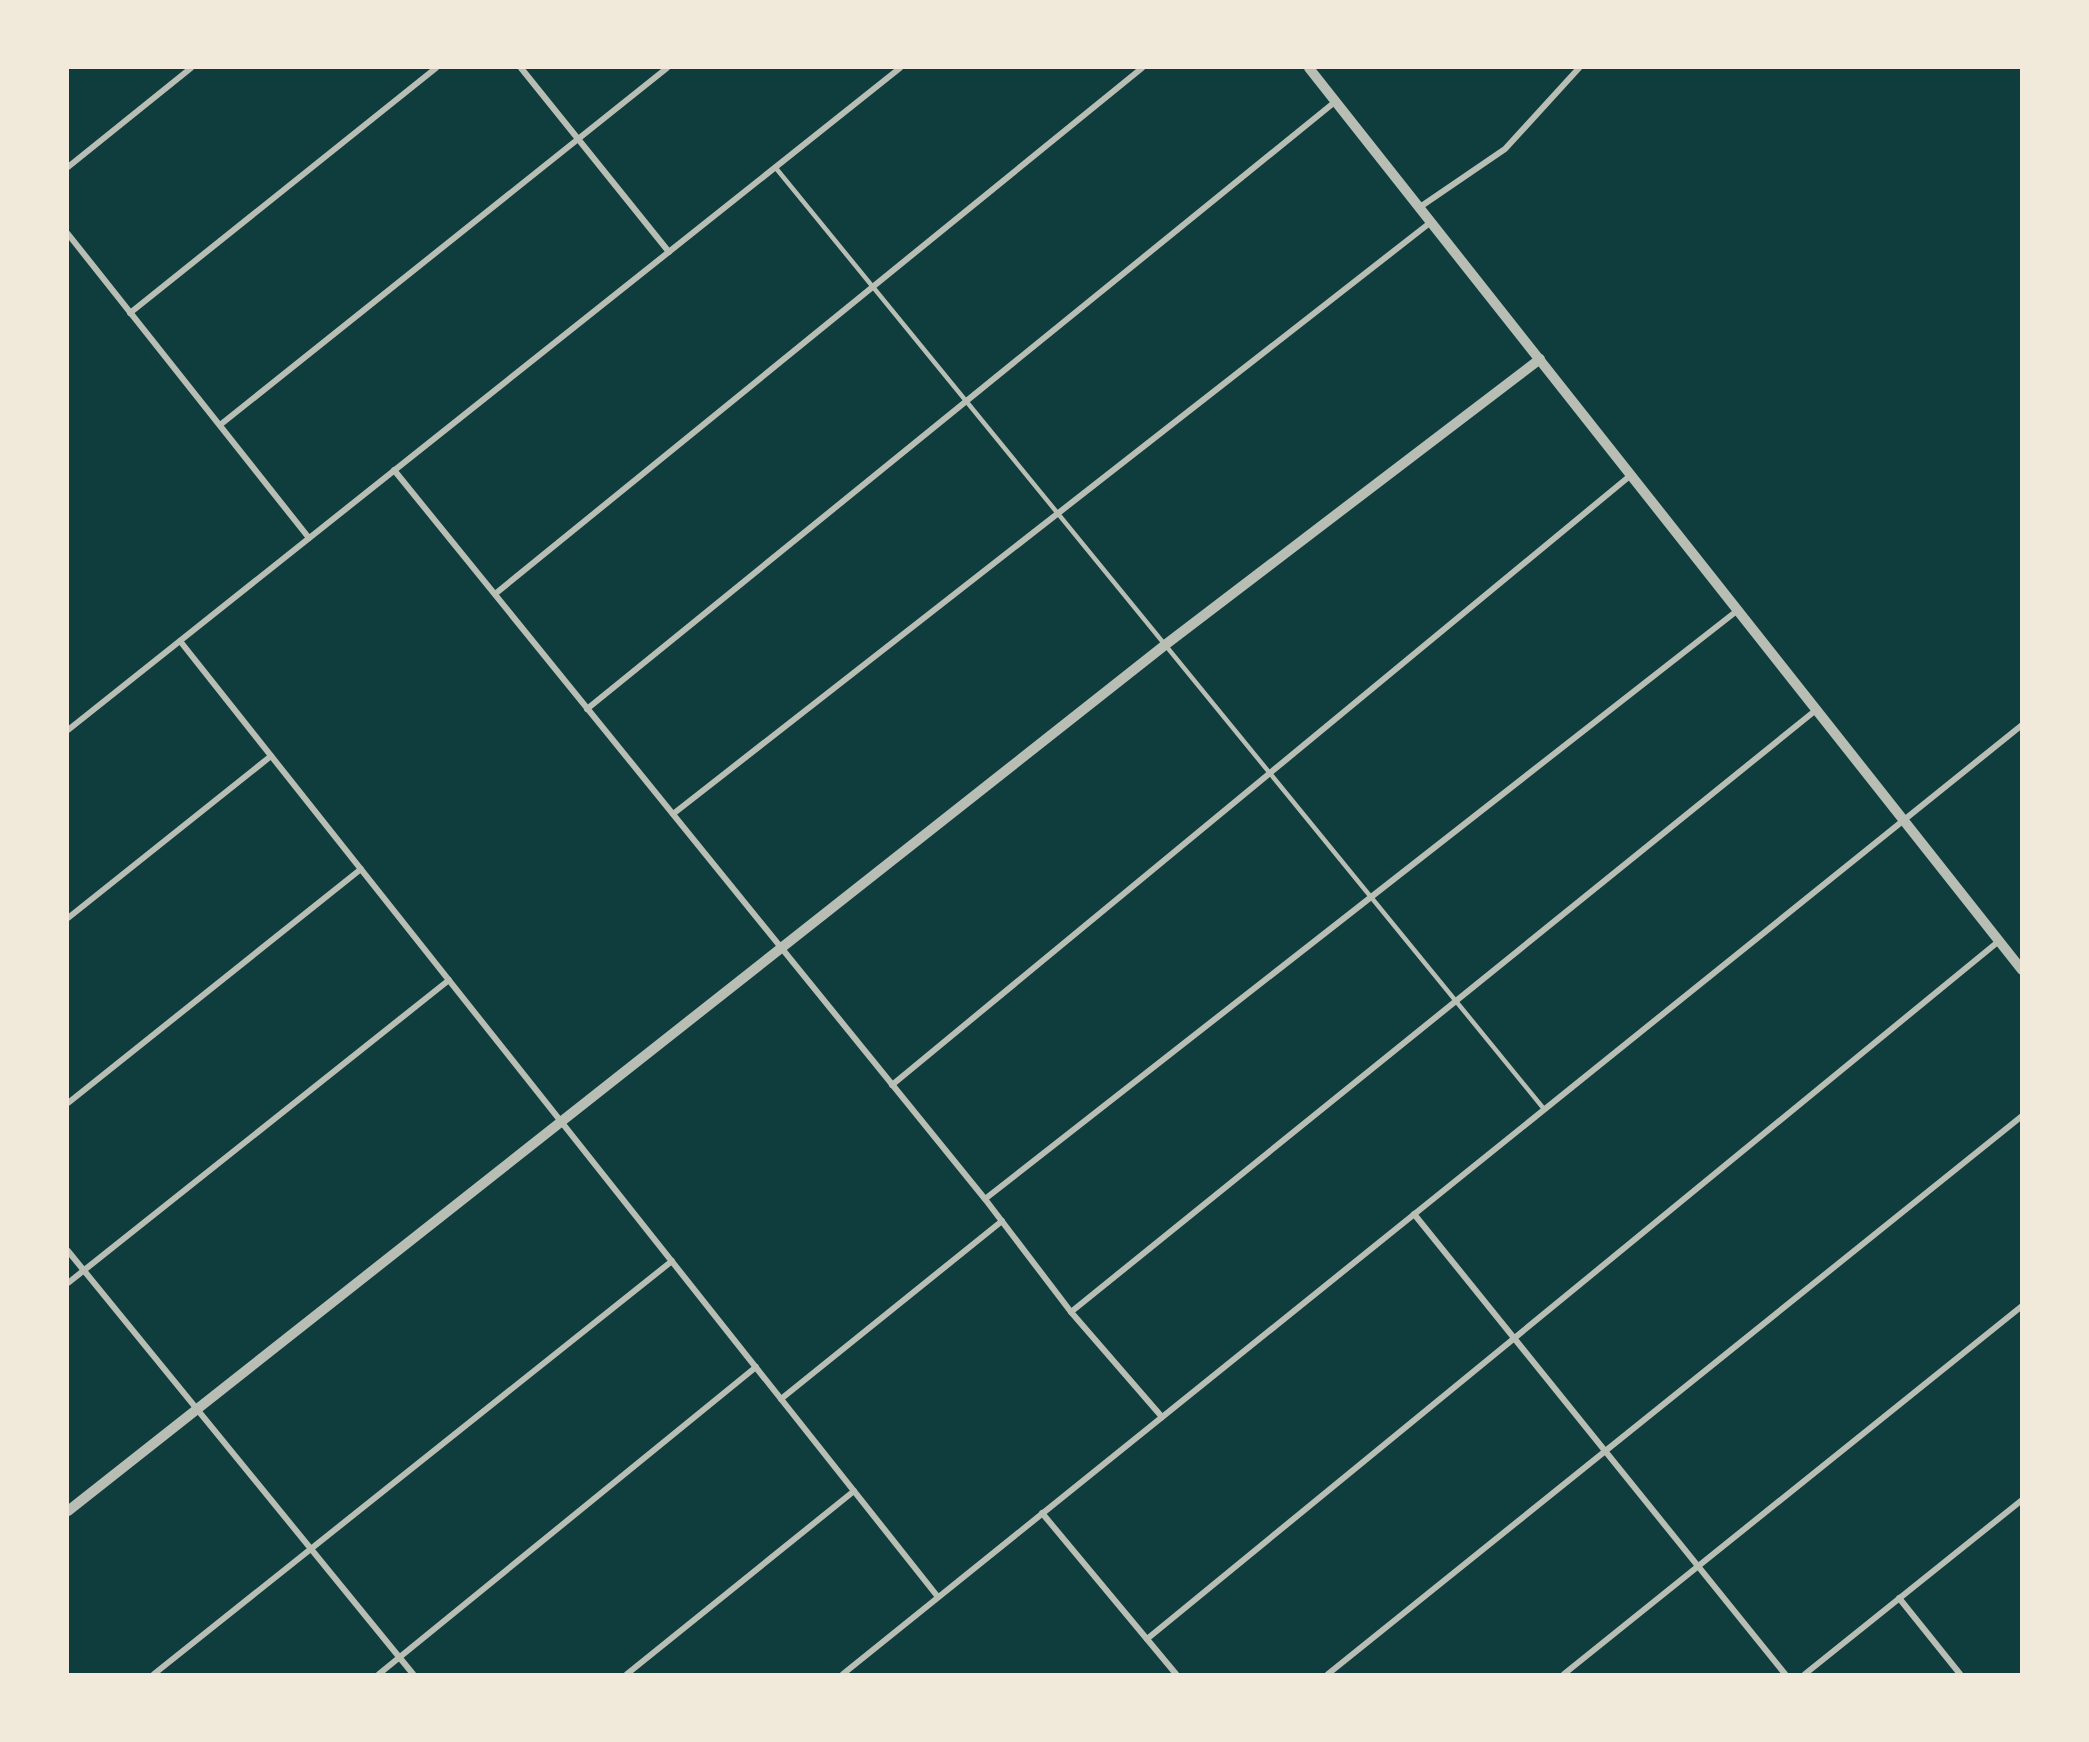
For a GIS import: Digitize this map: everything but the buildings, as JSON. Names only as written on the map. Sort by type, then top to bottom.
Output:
[{"type":"street","points":[[68,167],[191,68]]},
{"type":"street","points":[[130,313],[436,68]]},
{"type":"street","points":[[521,68],[669,252]]},
{"type":"street","points":[[220,425],[667,68]]},
{"type":"street","points":[[68,730],[900,68]]},
{"type":"street","points":[[495,594],[1142,68]]},
{"type":"street","points":[[1310,68],[2021,968]]},
{"type":"street","points":[[1419,207],[1505,149],[1579,68]]},
{"type":"street","points":[[587,709],[1336,101]]},
{"type":"street","points":[[673,814],[1431,222]]},
{"type":"street","points":[[68,234],[309,538]]},
{"type":"street","points":[[68,1511],[1165,645],[1540,359]]},
{"type":"street","points":[[394,471],[985,1199],[1071,1312],[1162,1417]]},
{"type":"street","points":[[892,1085],[1631,475]]},
{"type":"street","points":[[985,1199],[1737,610]]},
{"type":"street","points":[[180,641],[938,1597]]},
{"type":"street","points":[[1071,1312],[1816,710]]},
{"type":"street","points":[[843,1674],[2022,725]]},
{"type":"street","points":[[68,918],[271,756]]},
{"type":"street","points":[[68,1103],[361,869]]},
{"type":"street","points":[[1147,1639],[1999,941]]},
{"type":"street","points":[[68,1283],[449,980]]},
{"type":"street","points":[[1328,1674],[2022,1116]]},
{"type":"street","points":[[1414,1214],[1785,1674]]},
{"type":"street","points":[[781,1399],[1002,1221]]},
{"type":"street","points":[[68,1251],[413,1674]]},
{"type":"street","points":[[154,1674],[672,1261]]},
{"type":"street","points":[[1564,1674],[2022,1306]]},
{"type":"street","points":[[379,1674],[756,1367]]},
{"type":"street","points":[[627,1674],[854,1491]]},
{"type":"street","points":[[1805,1674],[2022,1500]]},
{"type":"street","points":[[1042,1513],[1176,1674]]},
{"type":"street","points":[[1899,1598],[1960,1674]]},
{"type":"lane","points":[[775,167],[1544,1109]]}]
